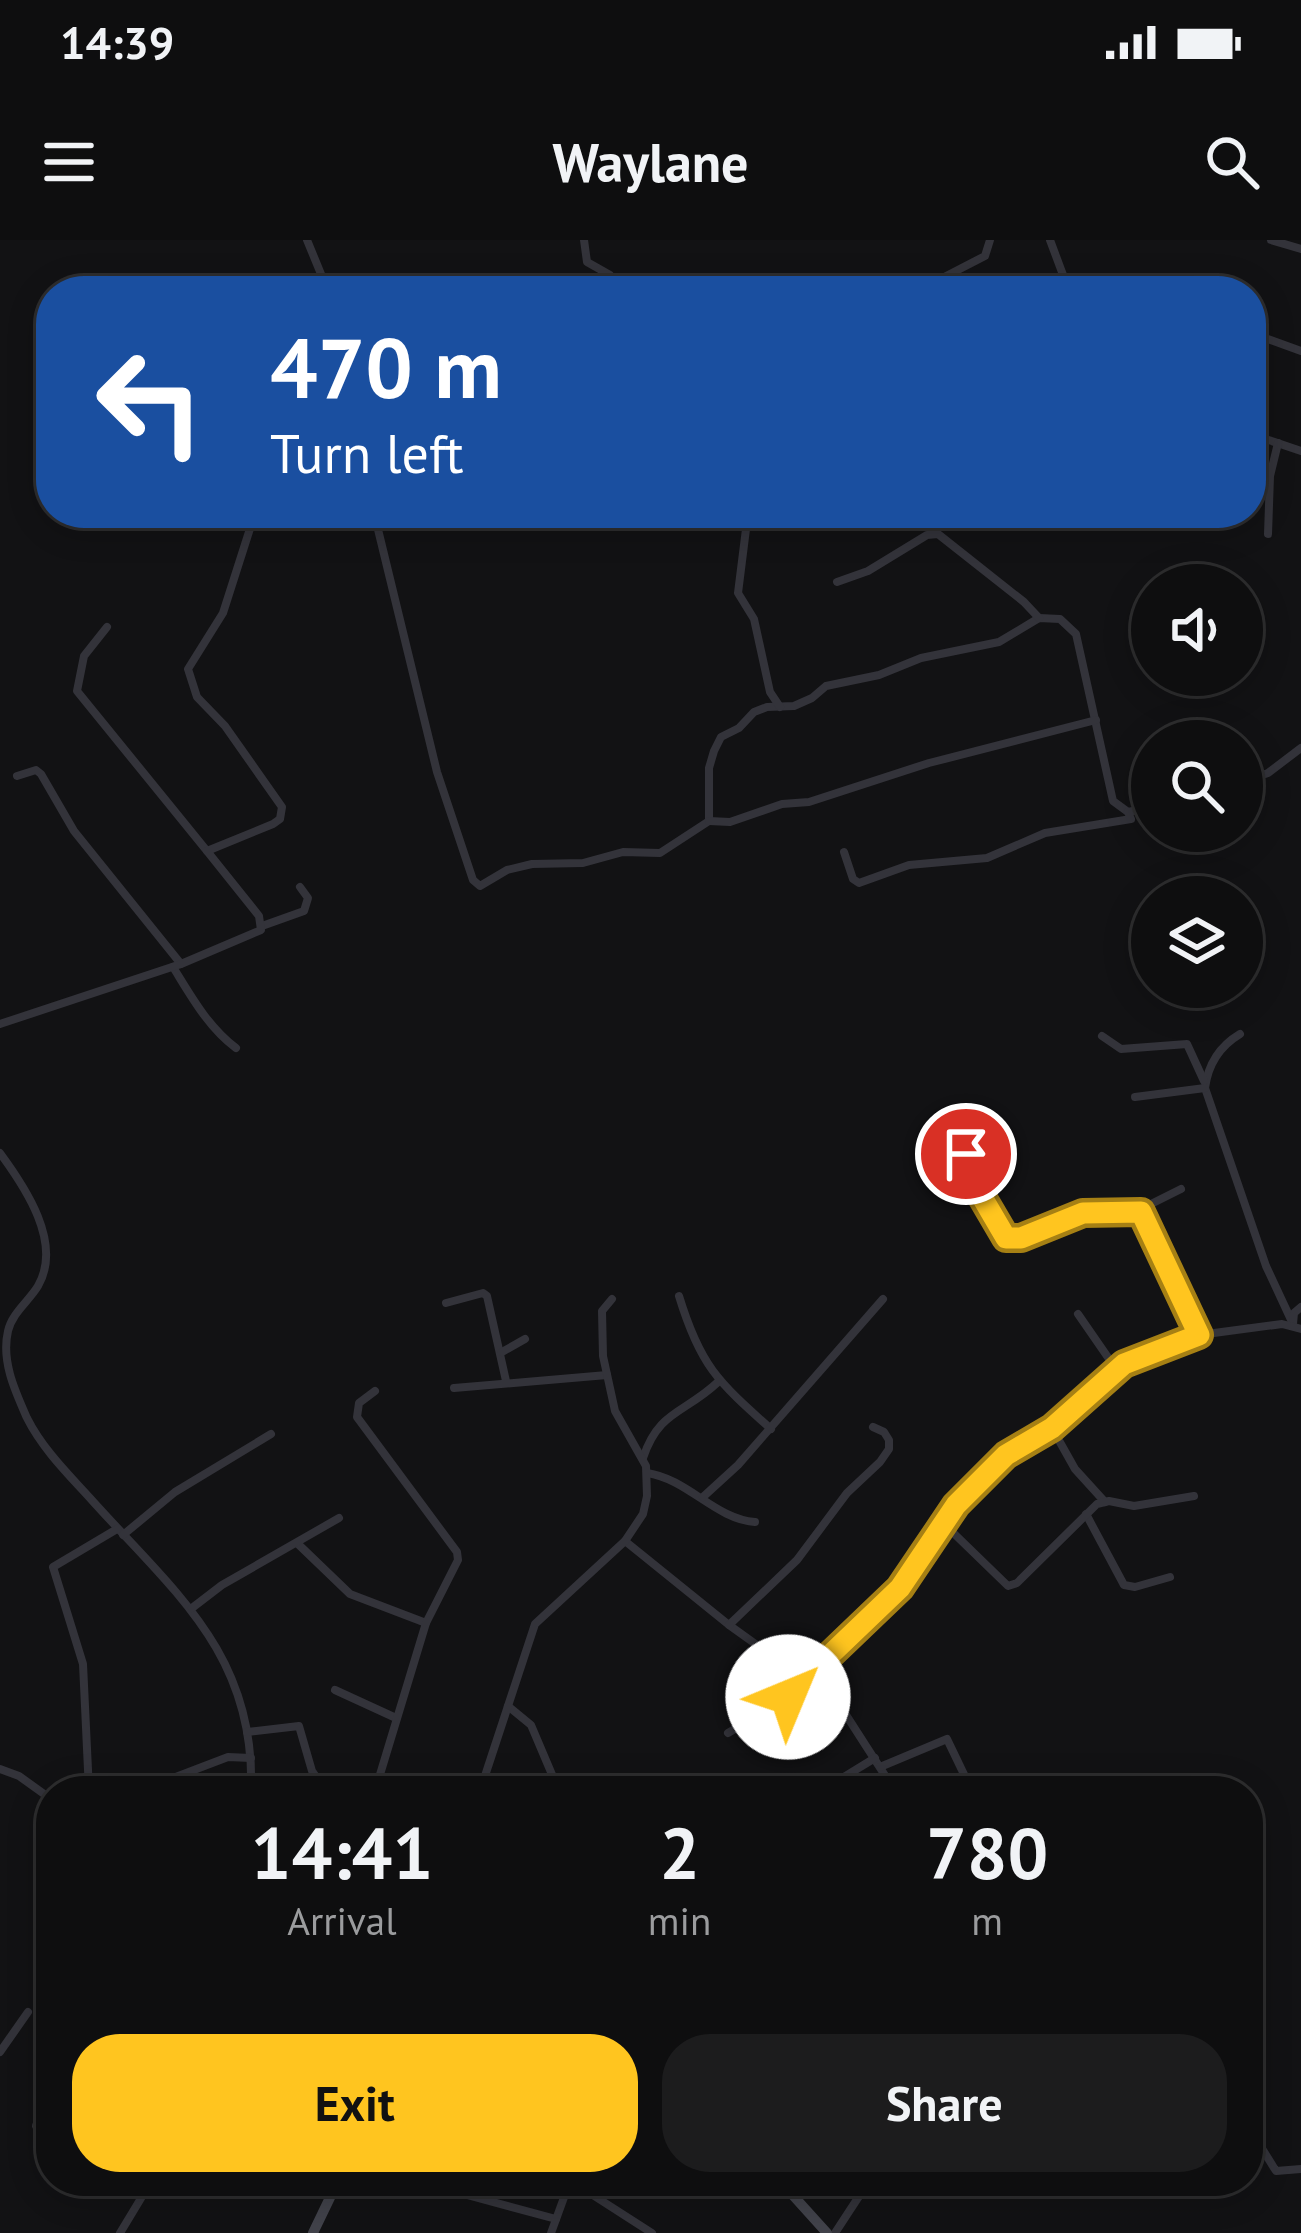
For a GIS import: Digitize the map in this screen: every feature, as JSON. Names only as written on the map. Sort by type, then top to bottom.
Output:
[{"type":"main road","points":[[313,2233],[331,2196]]},
{"type":"main road","points":[[795,2196],[831,2233]]},
{"type":"street","points":[[307,240],[322,276]]},
{"type":"street","points":[[584,240],[587,262],[610,276]]},
{"type":"street","points":[[946,276],[985,256],[990,240]]},
{"type":"street","points":[[1050,240],[1063,276]]},
{"type":"street","points":[[1271,240],[1301,249]]},
{"type":"street","points":[[1266,338],[1301,351]]},
{"type":"street","points":[[1266,439],[1301,451]]},
{"type":"street","points":[[1268,534],[1270,476],[1278,443]]},
{"type":"street","points":[[207,851],[273,824],[283,813],[225,726],[197,697],[188,669],[223,613],[250,528]]},
{"type":"street","points":[[377,528],[437,772],[476,884],[485,886],[507,870],[548,861],[588,862],[623,852],[660,853],[709,821],[730,822],[782,803],[809,802],[929,763],[1096,720]]},
{"type":"street","points":[[746,528],[738,592],[754,620],[770,692],[781,708]]},
{"type":"street","points":[[837,582],[868,571],[927,535],[938,534],[1039,619]]},
{"type":"street","points":[[709,821],[709,768],[721,737],[759,710],[804,702],[832,683],[999,642],[1039,619],[1060,619],[1076,634],[1110,796],[1131,818],[1118,824],[1046,833],[987,857],[909,866],[859,883],[844,852]]},
{"type":"street","points":[[107,627],[84,656],[77,691],[259,916],[262,926]]},
{"type":"street","points":[[1263,775],[1301,748]]},
{"type":"street","points":[[17,776],[31,770],[41,774],[74,831],[177,965],[196,1006],[236,1048]]},
{"type":"street","points":[[0,1024],[256,935],[262,926],[304,910],[308,898],[301,886]]},
{"type":"street","points":[[1205,1085],[1210,1066],[1226,1043],[1240,1034]]},
{"type":"street","points":[[1102,1036],[1121,1049],[1187,1044],[1266,1266],[1297,1327]]},
{"type":"street","points":[[1135,1097],[1205,1085]]},
{"type":"street","points":[[966,1129],[972,1180],[1006,1238],[1021,1238],[1083,1213],[1141,1212],[1199,1335]]},
{"type":"street","points":[[0,1153],[39,1218],[46,1263],[42,1281],[8,1327],[4,1370],[37,1436],[206,1627],[228,1671],[247,1732],[250,1776]]},
{"type":"street","points":[[1132,1213],[1181,1189]]},
{"type":"street","points":[[446,1304],[472,1294],[487,1296],[506,1381]]},
{"type":"street","points":[[679,1296],[704,1363],[770,1429]]},
{"type":"street","points":[[485,1776],[536,1624],[625,1541],[643,1514],[647,1473],[615,1411],[607,1375],[601,1323],[602,1311],[612,1299]]},
{"type":"street","points":[[703,1497],[738,1466],[883,1299]]},
{"type":"street","points":[[1297,1327],[1294,1312],[1301,1306]]},
{"type":"street","points":[[1078,1314],[1116,1369]]},
{"type":"street","points":[[728,1733],[809,1680],[900,1588],[944,1523],[1006,1455],[1052,1428],[1116,1369],[1199,1335],[1297,1327]]},
{"type":"street","points":[[502,1352],[525,1339]]},
{"type":"street","points":[[454,1388],[607,1375]]},
{"type":"street","points":[[643,1459],[662,1420],[692,1406],[718,1382]]},
{"type":"street","points":[[375,1391],[359,1403],[357,1417],[457,1552],[458,1560],[426,1623],[379,1776]]},
{"type":"street","points":[[729,1625],[797,1560],[847,1493],[880,1462],[889,1441],[873,1427]]},
{"type":"street","points":[[1052,1428],[1099,1500],[1134,1506],[1194,1496]]},
{"type":"street","points":[[87,1776],[83,1664],[53,1568],[120,1532],[175,1492],[271,1434]]},
{"type":"street","points":[[647,1473],[668,1478],[729,1516],[755,1522]]},
{"type":"street","points":[[944,1523],[1008,1586],[1099,1500]]},
{"type":"street","points":[[1086,1514],[1124,1585],[1135,1587],[1170,1576]]},
{"type":"street","points":[[191,1608],[339,1518]]},
{"type":"street","points":[[625,1541],[729,1625],[839,1704],[886,1776]]},
{"type":"street","points":[[298,1544],[350,1594],[426,1623]]},
{"type":"street","points":[[335,1690],[396,1718]]},
{"type":"street","points":[[508,1706],[531,1725],[553,1776]]},
{"type":"street","points":[[247,1732],[298,1726],[316,1776]]},
{"type":"street","points":[[850,1776],[947,1739],[965,1776]]},
{"type":"street","points":[[179,1776],[228,1757],[250,1758]]},
{"type":"street","points":[[0,1768],[36,1788]]},
{"type":"street","points":[[0,2052],[28,2012]]},
{"type":"street","points":[[1263,2150],[1276,2171],[1301,2169]]},
{"type":"street","points":[[120,2233],[142,2196]]},
{"type":"street","points":[[471,2196],[556,2219]]},
{"type":"street","points":[[550,2233],[564,2196]]},
{"type":"street","points":[[594,2196],[652,2233]]},
{"type":"street","points":[[831,2233],[858,2196]]},
{"type":"route","points":[[788,1697],[812,1683],[806,1678],[900,1588],[956,1505],[984,1474],[1080,1406],[1116,1369],[1199,1335],[1141,1212],[1083,1213],[1021,1238],[1006,1238],[972,1180],[966,1154]]}]
